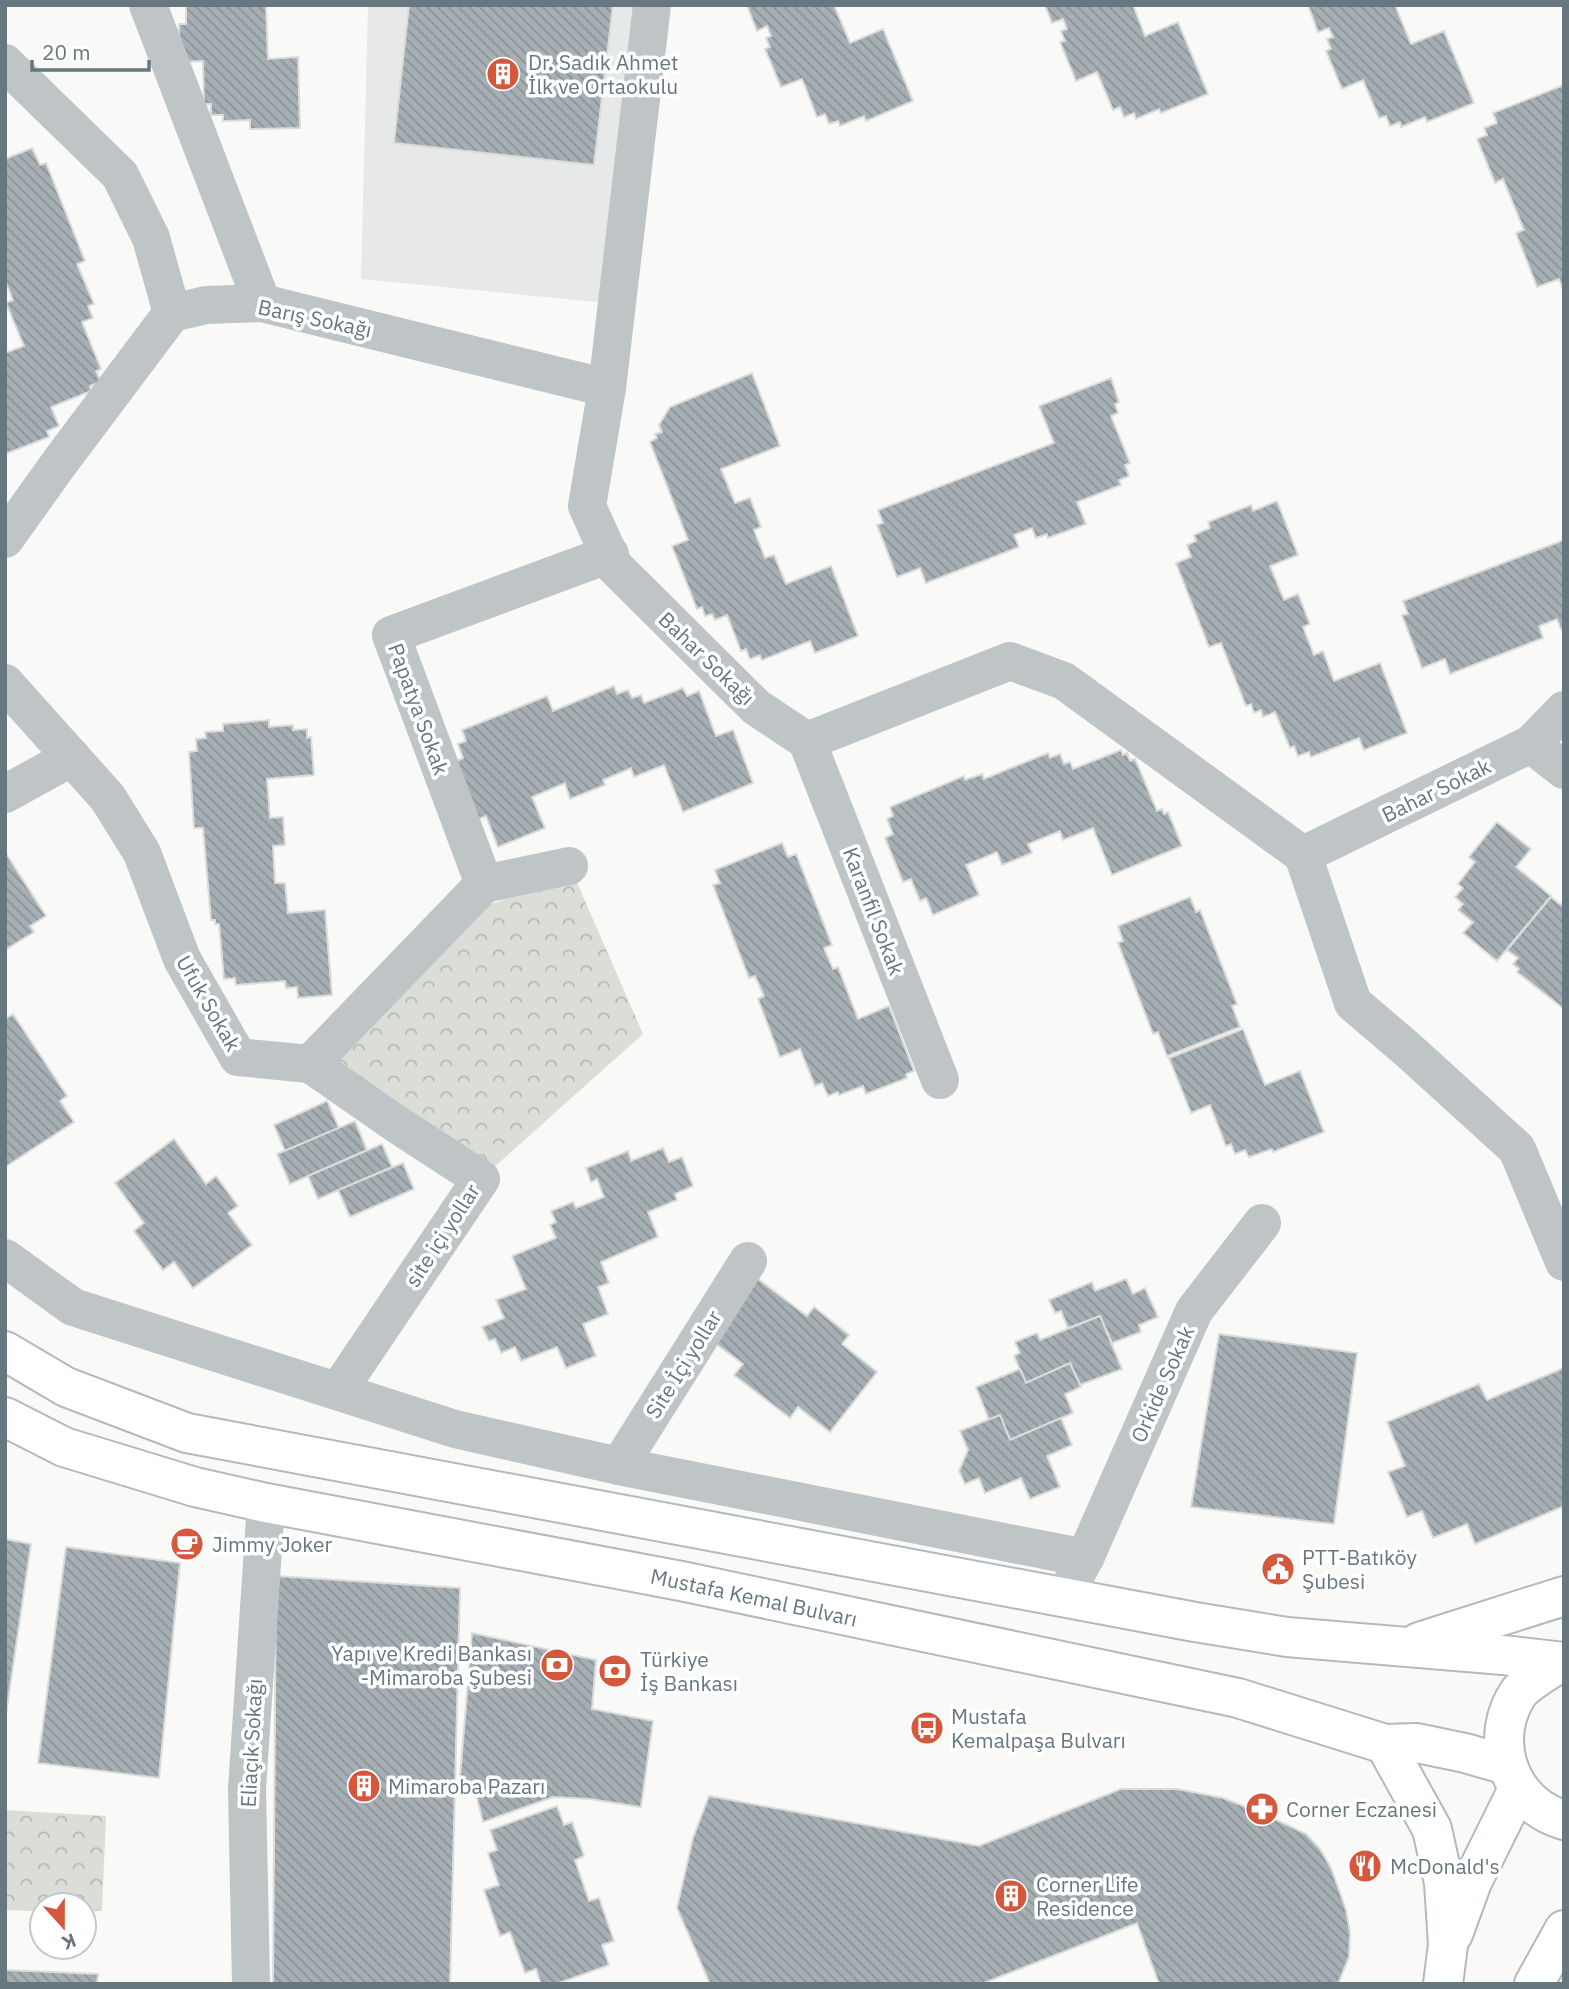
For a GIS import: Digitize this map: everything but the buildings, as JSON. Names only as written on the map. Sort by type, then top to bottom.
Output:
[{"type":"main road","points":[[5,1350],[65,1387],[187,1433],[1195,1622],[1287,1637],[1503,1655],[1562,1663]]},
{"type":"main road","name":"Mustafa Kemal Bulvarı","points":[[5,1417],[64,1447],[195,1487],[266,1503],[681,1581],[1238,1698],[1385,1744],[1418,1743],[1465,1753],[1513,1777]]},
{"type":"main road","points":[[1405,1646],[1564,1596]]},
{"type":"main road","points":[[1562,1663],[1535,1678],[1519,1693],[1507,1715],[1503,1740],[1513,1777],[1538,1808],[1564,1820]]},
{"type":"main road","points":[[1385,1744],[1432,1829],[1444,1883],[1448,1945],[1443,1984]]},
{"type":"main road","points":[[1448,1945],[1513,1777]]},
{"type":"main road","points":[[1534,1984],[1562,1936]]},
{"type":"street","points":[[148,5],[262,303]]},
{"type":"street","name":"Bahar Sokağı","points":[[652,5],[607,388],[587,506],[614,566],[756,707],[807,741]]},
{"type":"street","points":[[5,63],[120,175],[151,238],[172,313],[5,539]]},
{"type":"street","name":"Barış Sokağı","points":[[172,313],[206,305],[262,303],[607,388]]},
{"type":"street","name":"Papatya Sokak","points":[[484,884],[391,635],[610,554]]},
{"type":"street","points":[[807,741],[1010,661],[1064,681],[1303,855],[1353,1003],[1517,1149],[1564,1262]]},
{"type":"street","name":"Ufuk Sokak","points":[[5,683],[108,797],[142,853],[181,959],[238,1057],[310,1064]]},
{"type":"street","name":"Bahar Sokak","points":[[1303,855],[1531,744],[1564,710]]},
{"type":"street","name":"Karanfil Sokak","points":[[807,741],[940,1080]]},
{"type":"street","points":[[1531,744],[1564,770]]},
{"type":"street","points":[[5,794],[72,757]]},
{"type":"street","points":[[310,1064],[484,884],[569,866]]},
{"type":"street","name":"site içi yollar","points":[[310,1064],[481,1179],[338,1391]]},
{"type":"street","name":"Orkide Sokak","points":[[1064,1598],[1085,1558],[1194,1311],[1262,1223]]},
{"type":"street","points":[[5,1258],[74,1307],[455,1429],[619,1466],[1085,1558]]},
{"type":"street","name":"Site İçi yollar","points":[[619,1466],[748,1261]]},
{"type":"street","name":"Eliaçık Sokağı","points":[[251,1984],[247,1789],[266,1503]]},
{"type":"shaded area","points":[[368,5],[642,5],[606,303],[361,279]]},
{"type":"green space","points":[[575,878],[643,1034],[481,1179],[310,1064],[461,913]]},
{"type":"green space","points":[[5,1810],[106,1816],[102,1911],[98,1911],[98,1891],[28,1891],[28,1911],[5,1910]]},
{"type":"place","name":"Dr. Sadık Ahmet İlk ve Ortaokulu","points":[[503,74]]},
{"type":"place","name":"Jimmy Joker","points":[[187,1544]]},
{"type":"place","name":"PTT-Batıköy Şubesi","points":[[1278,1569]]},
{"type":"place","name":"Yapı ve Kredi Bankası -Mimaroba Şubesi","points":[[557,1665]]},
{"type":"place","name":"Türkiye İş Bankası","points":[[615,1671]]},
{"type":"place","name":"Mustafa Kemalpaşa Bulvarı","points":[[927,1728]]},
{"type":"place","name":"Mimaroba Pazarı","points":[[364,1786]]},
{"type":"place","name":"Corner Eczanesi","points":[[1262,1809]]},
{"type":"place","name":"McDonald's","points":[[1365,1866]]},
{"type":"place","name":"Corner Life Residence","points":[[1011,1896]]}]
